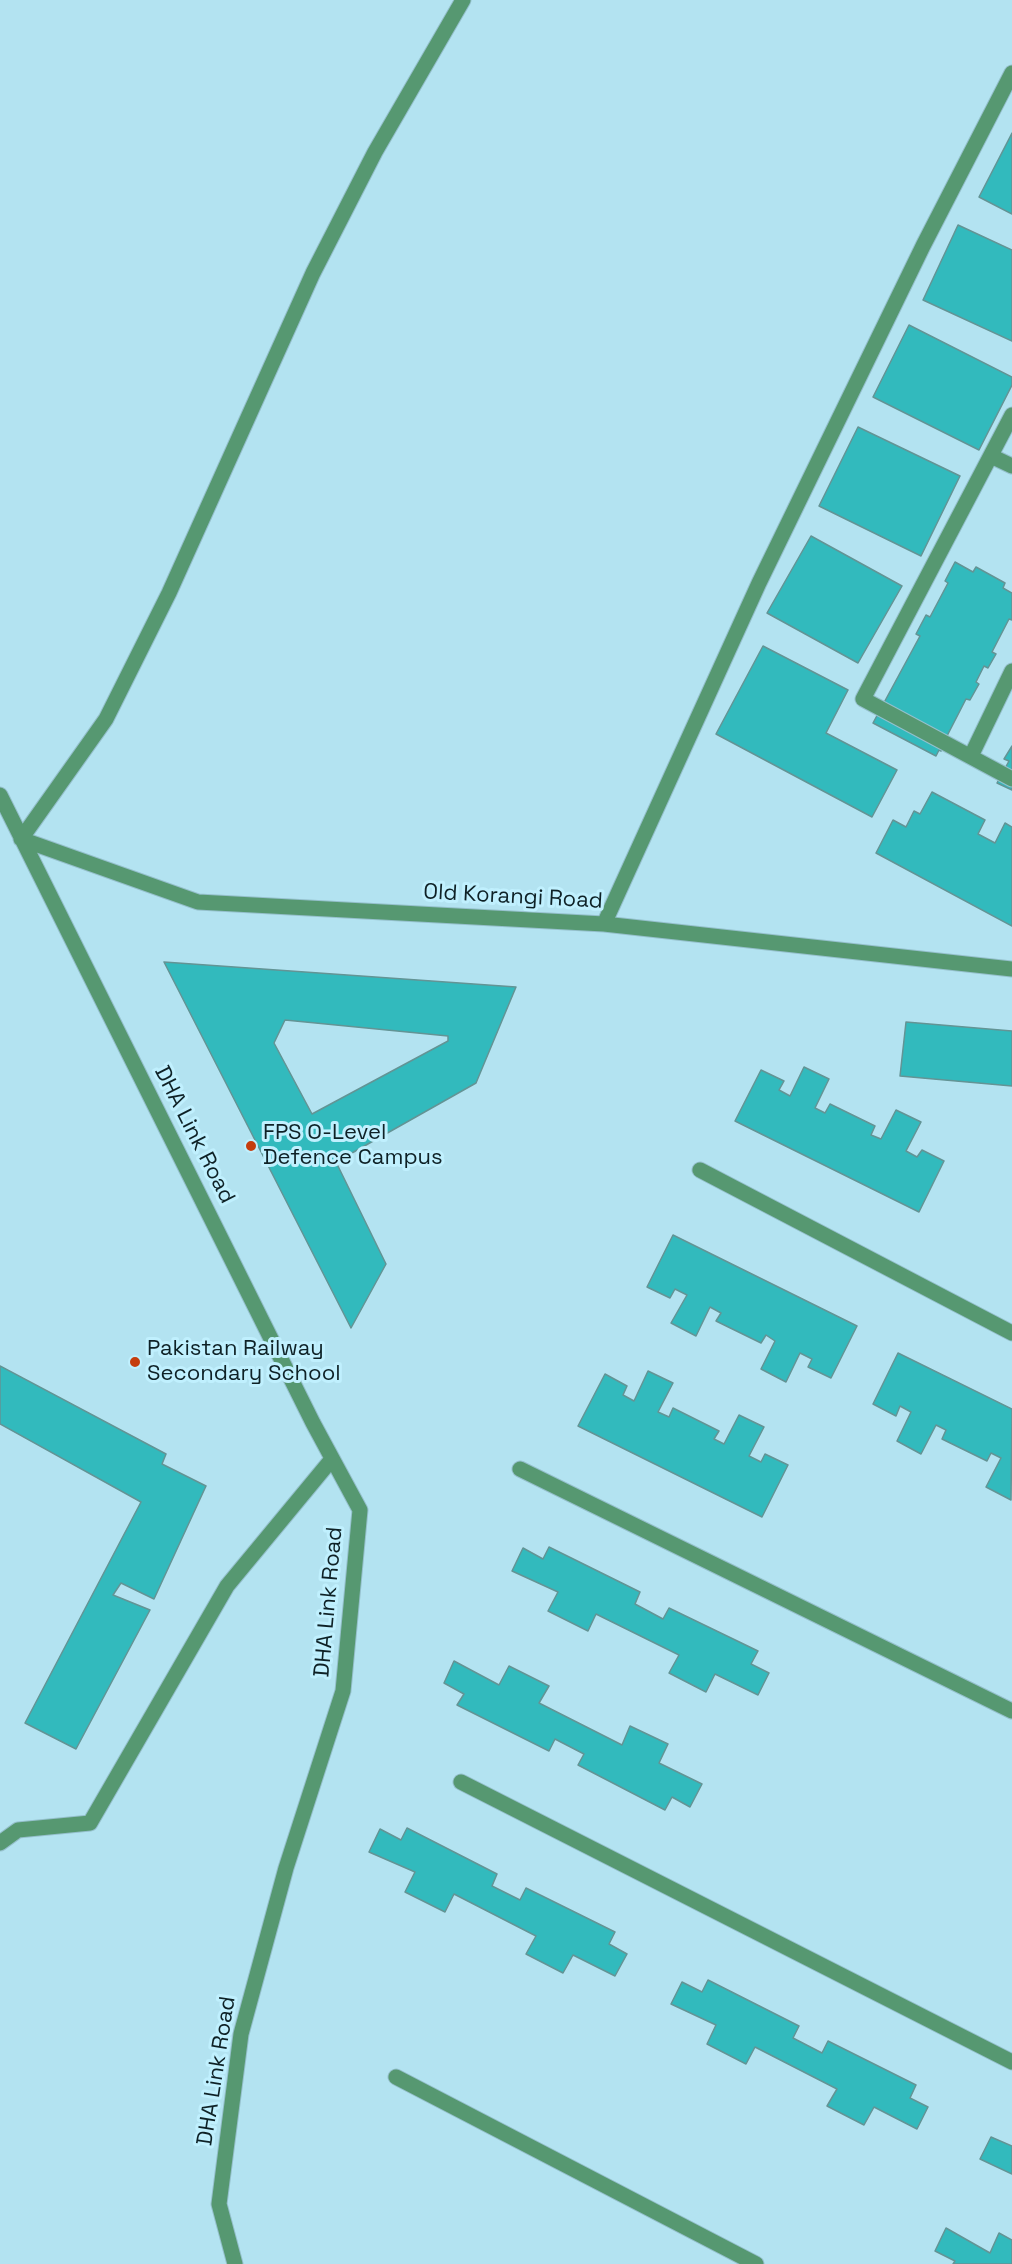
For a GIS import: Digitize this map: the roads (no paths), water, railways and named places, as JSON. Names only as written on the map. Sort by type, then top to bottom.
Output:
[{"type":"street","points":[[21,838],[106,719],[170,593],[313,273],[375,152],[462,1]]},
{"type":"street","points":[[604,924],[759,583],[923,246],[1012,73]]},
{"type":"street","points":[[1012,415],[863,699],[1012,779]]},
{"type":"street","points":[[991,456],[1012,466]]},
{"type":"street","points":[[971,756],[1012,671]]},
{"type":"street","name":"DHA Link Road","points":[[0,795],[313,1423],[360,1510],[343,1691],[286,1868],[241,2034],[219,2204],[235,2264]]},
{"type":"street","name":"Old Korangi Road","points":[[21,838],[198,902],[604,924],[1012,969]]},
{"type":"street","points":[[700,1170],[1012,1334]]},
{"type":"street","points":[[0,1843],[18,1830],[90,1823],[227,1586],[332,1458]]},
{"type":"street","points":[[520,1469],[1012,1711]]},
{"type":"street","points":[[461,1782],[1012,2062]]},
{"type":"street","points":[[396,2077],[756,2264]]},
{"type":"place","name":"FPS O-Level Defence Campus","points":[[251,1146]]},
{"type":"place","name":"Pakistan Railway Secondary School","points":[[135,1362]]}]
